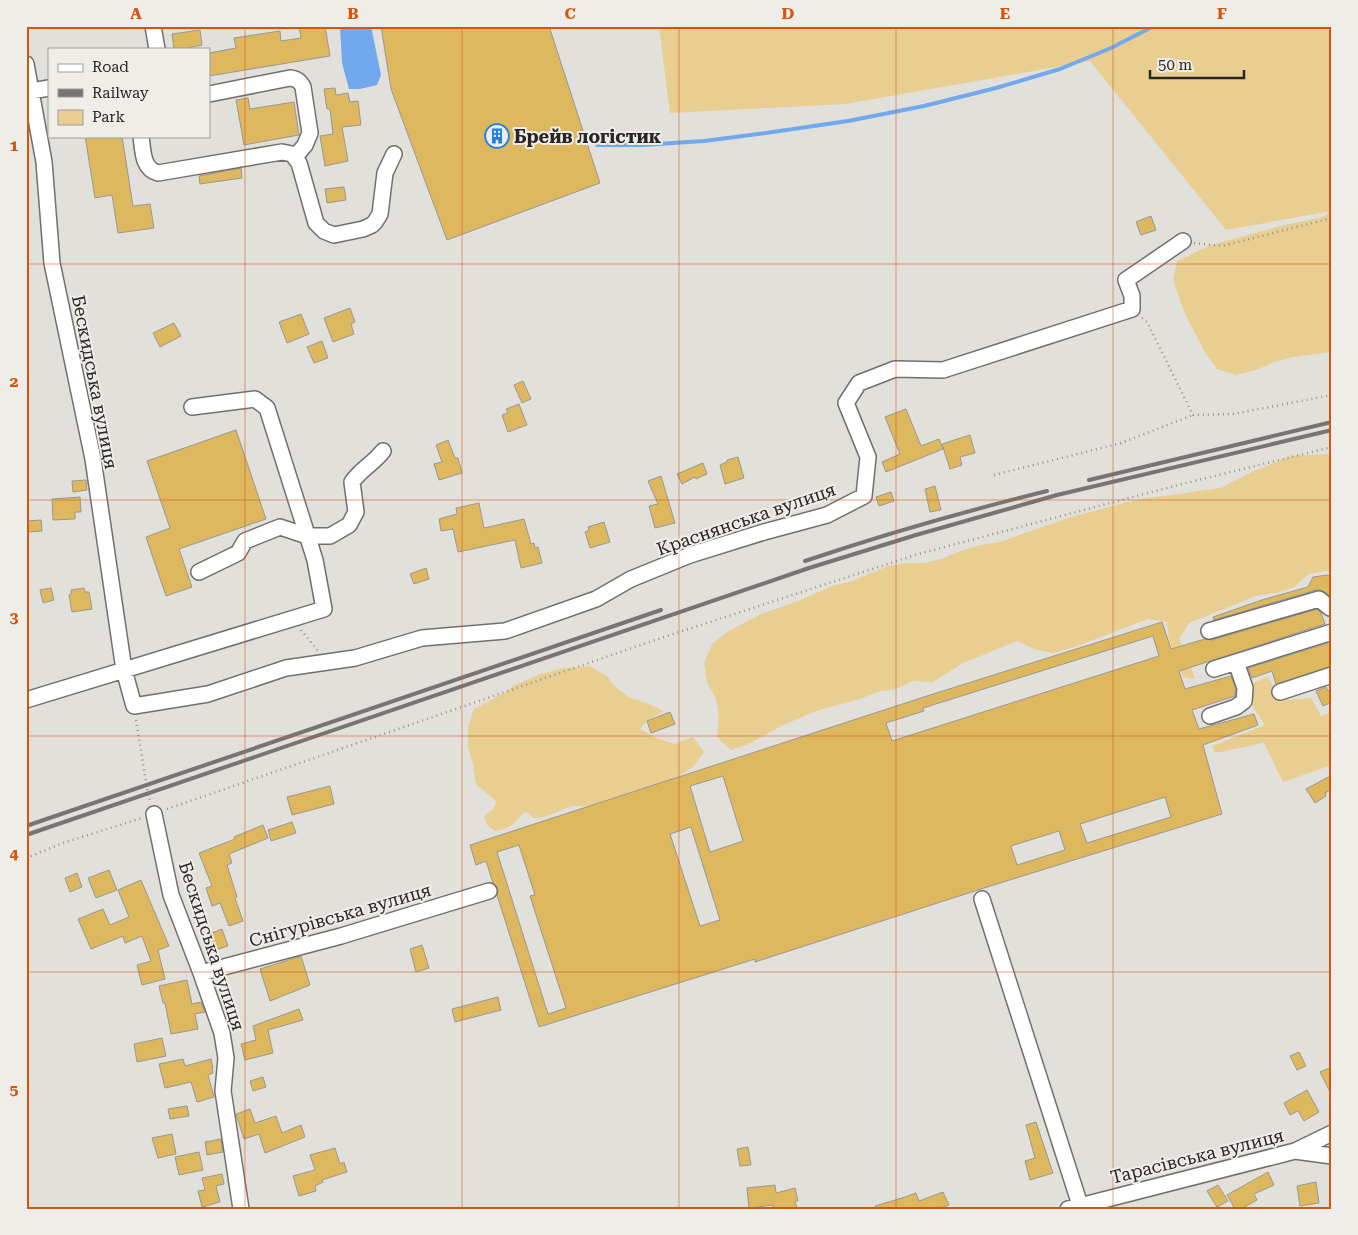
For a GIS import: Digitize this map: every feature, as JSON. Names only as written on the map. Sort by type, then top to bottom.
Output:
[{"type":"street","points":[[153,26],[157,48]]},
{"type":"street","name":"Бескидська вулиця","points":[[26,64],[44,162],[52,263],[93,459],[124,670],[134,706]]},
{"type":"street","points":[[210,94],[290,78],[296,79],[303,87],[310,133],[309,139],[295,157]]},
{"type":"street","points":[[31,91],[48,88]]},
{"type":"street","points":[[141,138],[146,165],[158,173],[282,152],[289,153],[299,163],[316,223],[324,232],[334,234],[363,229],[375,222],[380,214],[384,173],[394,154]]},
{"type":"street","points":[[1132,308],[1132,296],[1126,280],[1183,241]]},
{"type":"street","name":"Краснянська вулиця","points":[[134,706],[208,694],[286,668],[356,658],[422,638],[505,631],[596,599],[631,579],[690,554],[827,515],[864,496],[868,457],[846,403],[859,383],[895,369],[944,370],[1132,308]]},
{"type":"street","points":[[26,700],[324,609],[315,560],[267,408],[255,399],[192,407]]},
{"type":"street","points":[[198,572],[238,553],[245,541],[280,527],[307,536],[330,536],[349,525],[356,512],[352,482],[358,472],[378,459],[383,451]]},
{"type":"street","points":[[1209,631],[1318,600],[1331,610]]},
{"type":"street","points":[[1214,669],[1332,632]]},
{"type":"street","points":[[1210,716],[1236,707],[1244,701],[1245,688],[1236,662]]},
{"type":"street","points":[[1280,692],[1332,675]]},
{"type":"street","name":"Бескидська вулиця","points":[[154,814],[171,894],[202,973],[222,1033],[226,1058],[223,1091],[240,1209]]},
{"type":"street","name":"Снігурівська вулиця","points":[[202,973],[341,936],[489,891]]},
{"type":"street","points":[[982,899],[1074,1207]]},
{"type":"street","name":"Тарасівська вулиця","points":[[1074,1207],[1295,1151],[1332,1133]]},
{"type":"street","points":[[1295,1151],[1332,1156]]},
{"type":"path","points":[[1183,241],[1222,246],[1332,218]]},
{"type":"path","points":[[1132,308],[1148,322],[1193,415]]},
{"type":"path","points":[[994,475],[1121,443],[1193,415],[1233,414],[1332,395]]},
{"type":"path","points":[[26,858],[63,843],[154,814],[658,639],[918,554],[1182,484],[1332,447]]},
{"type":"path","points":[[292,619],[327,662]]},
{"type":"path","points":[[134,706],[148,794],[154,814]]},
{"type":"green space","points":[[659,26],[1332,26],[1332,352],[1293,357],[1236,375],[1217,369],[1206,354],[1186,316],[1173,280],[1177,261],[1211,245],[1323,217],[1331,211],[1226,230],[1090,61],[845,104],[670,113]]},
{"type":"green space","points":[[1332,454],[1332,570],[1309,574],[1294,587],[1276,593],[1256,596],[1189,623],[1179,639],[1195,679],[1183,677],[1169,641],[1167,622],[1148,619],[1072,648],[1052,653],[1034,649],[1017,641],[963,663],[933,682],[913,681],[896,689],[880,691],[860,699],[819,710],[783,725],[749,744],[731,750],[717,737],[719,718],[716,699],[707,682],[704,663],[712,644],[727,632],[761,614],[888,566],[906,563],[925,563],[944,558],[963,550],[1000,542],[1071,517],[1124,503],[1221,488],[1256,470],[1291,456]]},
{"type":"green space","points":[[589,666],[607,676],[613,685],[628,697],[664,711],[647,721],[640,729],[656,738],[674,744],[693,737],[704,752],[693,767],[660,785],[592,806],[573,806],[544,817],[534,818],[526,812],[510,826],[495,831],[487,825],[484,816],[492,810],[497,802],[476,784],[468,746],[468,727],[474,709],[506,692],[513,686],[541,674],[560,669]]},
{"type":"green space","points":[[1268,677],[1273,686],[1285,688],[1289,700],[1311,698],[1321,716],[1332,712],[1332,765],[1283,782],[1264,743],[1215,753],[1212,746],[1265,725],[1252,706],[1250,690],[1252,683]]},
{"type":"water","points":[[340,26],[371,26],[381,75],[377,85],[360,89],[349,89],[342,63]]},
{"type":"building","points":[[299,26],[325,26],[330,56],[210,76],[210,53],[236,48],[234,38],[280,31],[281,41],[301,38]]},
{"type":"building","name":"Брейв логістик","points":[[381,26],[549,26],[600,183],[447,240],[391,89]]},
{"type":"building","points":[[200,30],[202,45],[174,48],[172,34]]},
{"type":"building","points":[[335,88],[336,95],[348,93],[350,102],[358,101],[361,125],[342,127],[348,161],[325,166],[320,136],[333,134],[330,109],[327,109],[324,89]]},
{"type":"building","points":[[248,98],[250,109],[294,102],[299,135],[244,145],[236,100]]},
{"type":"building","points":[[85,138],[122,138],[133,206],[150,204],[154,228],[118,233],[112,195],[95,198]]},
{"type":"building","points":[[241,168],[242,178],[200,184],[199,176]]},
{"type":"building","points":[[344,187],[346,200],[327,203],[325,189]]},
{"type":"building","points":[[1151,216],[1156,230],[1141,235],[1136,222]]},
{"type":"building","points":[[350,308],[355,322],[351,324],[354,334],[333,342],[324,318]]},
{"type":"building","points":[[301,314],[309,334],[287,343],[279,322]]},
{"type":"building","points":[[174,323],[181,336],[160,347],[153,333]]},
{"type":"building","points":[[322,341],[328,358],[314,363],[307,347]]},
{"type":"building","points":[[523,381],[531,399],[522,403],[514,385]]},
{"type":"building","points":[[519,404],[527,425],[508,432],[502,415],[508,413],[506,409]]},
{"type":"building","points":[[906,409],[921,446],[939,439],[943,449],[886,472],[882,462],[900,454],[885,417]]},
{"type":"building","points":[[236,430],[266,519],[179,549],[192,587],[166,596],[146,537],[170,528],[147,461]]},
{"type":"building","points":[[970,435],[975,453],[960,457],[962,465],[950,469],[942,444]]},
{"type":"building","points":[[448,440],[455,458],[458,458],[462,473],[439,480],[434,464],[442,462],[436,445]]},
{"type":"building","points":[[738,457],[744,478],[725,484],[720,465],[727,462],[727,460]]},
{"type":"building","points":[[703,463],[707,474],[696,479],[695,477],[682,484],[677,474]]},
{"type":"building","points":[[661,476],[675,523],[655,528],[649,506],[658,504],[648,481]]},
{"type":"building","points":[[86,480],[87,490],[73,492],[72,481]]},
{"type":"building","points":[[935,486],[941,510],[930,512],[925,489]]},
{"type":"building","points":[[891,492],[894,501],[879,506],[876,497]]},
{"type":"building","points":[[80,497],[81,512],[75,512],[75,519],[53,520],[52,499]]},
{"type":"building","points":[[479,503],[484,528],[524,519],[531,544],[534,543],[535,548],[538,547],[542,563],[521,568],[515,540],[458,552],[453,529],[441,531],[439,519],[457,514],[456,508]]},
{"type":"building","points":[[41,520],[42,531],[28,532],[27,521]]},
{"type":"building","points":[[604,522],[610,542],[590,548],[585,532],[589,530],[588,527]]},
{"type":"building","points":[[426,568],[429,579],[414,584],[410,574]]},
{"type":"building","points":[[1327,575],[1332,577],[1332,597],[1325,592],[1316,590],[1214,620],[1213,617],[1265,599],[1308,587],[1313,577]]},
{"type":"building","points":[[51,588],[54,600],[43,603],[40,590]]},
{"type":"building","points":[[84,588],[85,592],[89,592],[92,609],[72,612],[69,595],[71,590]]},
{"type":"building","points":[[1317,609],[1321,613],[1325,624],[1179,671],[1185,689],[1231,676],[1236,689],[1235,696],[1192,710],[1199,729],[1254,714],[1258,725],[1203,745],[1222,814],[755,962],[755,959],[539,1027],[497,895],[498,888],[493,883],[486,861],[476,865],[470,845],[930,695],[1162,622],[1171,649],[1205,639],[1212,640]],"holes":[[[1153,636],[1159,656],[892,741],[886,723],[924,711],[923,708]],[[723,776],[743,841],[710,852],[690,786]],[[1165,797],[1171,817],[1087,843],[1080,824]],[[691,827],[720,920],[700,926],[670,834]],[[1059,831],[1065,850],[1017,865],[1011,846]],[[519,845],[535,895],[530,896],[566,1008],[548,1014],[497,852]]]},
{"type":"building","points":[[1331,642],[1332,666],[1276,684],[1272,671],[1252,678],[1248,668]]},
{"type":"building","points":[[1326,687],[1328,691],[1332,689],[1332,702],[1323,706],[1316,691]]},
{"type":"building","points":[[670,712],[675,724],[651,733],[647,721]]},
{"type":"building","points":[[1332,775],[1332,789],[1325,793],[1326,796],[1315,803],[1306,789]]},
{"type":"building","points":[[330,786],[334,804],[292,815],[287,797]]},
{"type":"building","points":[[292,822],[296,833],[271,841],[268,830]]},
{"type":"building","points":[[263,825],[268,838],[229,854],[232,863],[227,865],[243,921],[229,926],[220,903],[212,906],[206,888],[212,886],[199,853],[235,839],[234,837]]},
{"type":"building","points":[[109,870],[117,890],[96,898],[88,878]]},
{"type":"building","points":[[77,873],[82,887],[70,892],[65,878]]},
{"type":"building","points":[[141,880],[169,946],[158,950],[165,979],[142,985],[137,965],[151,961],[142,936],[125,943],[123,936],[91,949],[78,919],[103,909],[110,925],[129,917],[118,890]]},
{"type":"building","points":[[222,929],[228,946],[215,950],[209,934]]},
{"type":"building","points":[[422,945],[429,968],[416,972],[410,949]]},
{"type":"building","points":[[301,956],[310,985],[270,1001],[260,969]]},
{"type":"building","points":[[187,980],[192,1004],[201,1002],[205,1012],[195,1014],[198,1029],[171,1034],[165,1003],[163,1003],[159,986]]},
{"type":"building","points":[[498,997],[501,1010],[455,1022],[452,1009]]},
{"type":"building","points":[[299,1009],[303,1020],[268,1030],[273,1053],[245,1060],[241,1044],[256,1040],[253,1026]]},
{"type":"building","points":[[162,1038],[166,1056],[137,1062],[134,1044]]},
{"type":"building","points":[[1299,1052],[1306,1066],[1297,1070],[1290,1056]]},
{"type":"building","points":[[183,1059],[185,1066],[211,1059],[213,1073],[208,1075],[214,1097],[197,1102],[191,1082],[165,1088],[159,1064]]},
{"type":"building","points":[[1332,1067],[1332,1096],[1320,1072]]},
{"type":"building","points":[[263,1077],[266,1087],[253,1091],[250,1081]]},
{"type":"building","points":[[1307,1090],[1319,1112],[1304,1121],[1298,1111],[1290,1115],[1284,1103]]},
{"type":"building","points":[[187,1106],[189,1116],[170,1119],[168,1109]]},
{"type":"building","points":[[250,1109],[255,1123],[276,1116],[282,1133],[301,1125],[305,1137],[265,1153],[259,1134],[244,1139],[236,1114]]},
{"type":"building","points":[[1036,1122],[1053,1173],[1030,1180],[1025,1161],[1035,1158],[1026,1125]]},
{"type":"building","points":[[172,1134],[176,1154],[158,1158],[152,1138]]},
{"type":"building","points":[[221,1139],[223,1152],[207,1155],[205,1142]]},
{"type":"building","points":[[748,1147],[751,1165],[740,1166],[737,1149]]},
{"type":"building","points":[[335,1148],[340,1164],[344,1162],[347,1172],[322,1180],[323,1182],[315,1186],[316,1191],[299,1196],[293,1176],[315,1170],[310,1155]]},
{"type":"building","points":[[199,1152],[203,1170],[179,1175],[175,1157]]},
{"type":"building","points":[[1268,1172],[1274,1185],[1254,1194],[1257,1200],[1241,1209],[1235,1209],[1227,1195]]},
{"type":"building","points":[[222,1174],[224,1184],[216,1186],[220,1202],[202,1207],[198,1191],[205,1190],[202,1178]]},
{"type":"building","points":[[1316,1182],[1319,1203],[1300,1206],[1297,1186]]},
{"type":"building","points":[[775,1185],[776,1193],[795,1188],[798,1201],[795,1201],[797,1209],[773,1209],[773,1205],[749,1208],[747,1188]]},
{"type":"building","points":[[1218,1185],[1228,1201],[1217,1207],[1207,1191]]},
{"type":"building","points":[[943,1192],[949,1205],[938,1209],[876,1209],[875,1206],[916,1193],[919,1201]]},
{"type":"waterway","points":[[597,145],[643,145],[704,141],[848,121],[924,106],[996,88],[1060,69],[1111,48],[1154,26]]},
{"type":"railway","points":[[1089,480],[1332,422]]},
{"type":"railway","points":[[26,835],[809,568],[1057,495],[1332,430]]},
{"type":"railway","points":[[805,561],[926,523],[1047,491]]},
{"type":"railway","points":[[26,826],[661,610]]},
{"type":"place","name":"Брейв логістик","points":[[497,136]]}]
